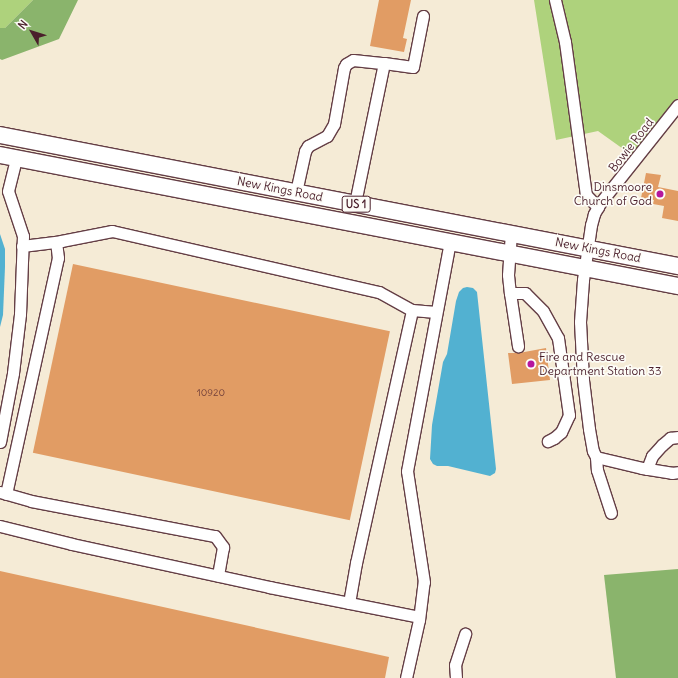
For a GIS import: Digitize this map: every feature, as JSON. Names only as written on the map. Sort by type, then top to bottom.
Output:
[{"type":"highway","name":"New Kings Road","points":[[0,135],[678,266]]},
{"type":"highway","points":[[16,158],[28,149],[52,145]]},
{"type":"highway","name":"New Kings Road","points":[[0,155],[678,286]]},
{"type":"street","points":[[555,0],[565,42],[586,195],[598,207]]},
{"type":"street","points":[[296,192],[305,151],[308,146],[327,136],[334,124],[346,64],[352,60],[413,67],[423,16]]},
{"type":"street","points":[[356,203],[384,63]]},
{"type":"street","name":"Bowie Road","points":[[610,513],[597,470],[596,457],[593,451],[589,429],[580,340],[580,306],[586,268],[590,225],[598,207],[678,105]]},
{"type":"street","points":[[0,442],[14,365],[20,314],[23,236],[8,191],[16,158]]},
{"type":"street","points":[[22,246],[56,242],[112,231],[379,292],[412,310],[436,312]]},
{"type":"street","points":[[510,233],[508,275],[518,346]]},
{"type":"street","points":[[56,242],[58,259],[3,493],[31,500],[216,536],[224,547],[218,576]]},
{"type":"street","points":[[406,678],[420,616],[424,582],[407,470],[450,242]]},
{"type":"street","points":[[510,293],[525,293],[543,311],[558,338],[569,415],[561,432],[554,438],[548,440]]},
{"type":"street","points":[[349,603],[356,563],[412,310]]},
{"type":"street","points":[[647,469],[652,456],[662,445],[670,438],[678,437]]},
{"type":"street","points":[[596,457],[647,469],[672,473],[678,472]]},
{"type":"street","points":[[0,526],[218,576],[420,616]]},
{"type":"street","points":[[456,678],[455,665],[465,634]]},
{"type":"green space","points":[[0,0],[33,0],[5,28],[0,28]]},
{"type":"green space","points":[[33,0],[78,0],[59,39],[2,60],[0,59],[0,28],[5,28]]},
{"type":"green space","points":[[534,0],[678,0],[678,99],[633,156],[598,131],[556,140]]},
{"type":"green space","points":[[678,569],[678,678],[616,678],[604,575]]},
{"type":"water","points":[[0,234],[5,249],[5,267],[3,315],[0,327]]},
{"type":"water","points":[[463,288],[473,288],[477,292],[496,469],[495,473],[490,476],[448,466],[437,466],[433,464],[430,459],[432,425],[443,362],[447,354],[456,301],[459,292]]},
{"type":"building","points":[[379,0],[411,0],[403,38],[407,39],[404,52],[370,46]]},
{"type":"building","name":"Dinsmoore Church of God","points":[[646,173],[661,175],[658,187],[678,191],[678,221],[662,218],[664,206],[653,204],[654,200],[641,198]]},
{"type":"building","points":[[73,264],[390,331],[350,520],[33,453]]},
{"type":"building","points":[[546,348],[550,380],[512,384],[508,353],[519,353]]},
{"type":"building","points":[[0,571],[389,657],[385,678],[0,678]]},
{"type":"place","name":"Dinsmoore Church of God","points":[[660,194]]},
{"type":"place","name":"Fire and Rescue Department Station 33","points":[[531,364]]}]
